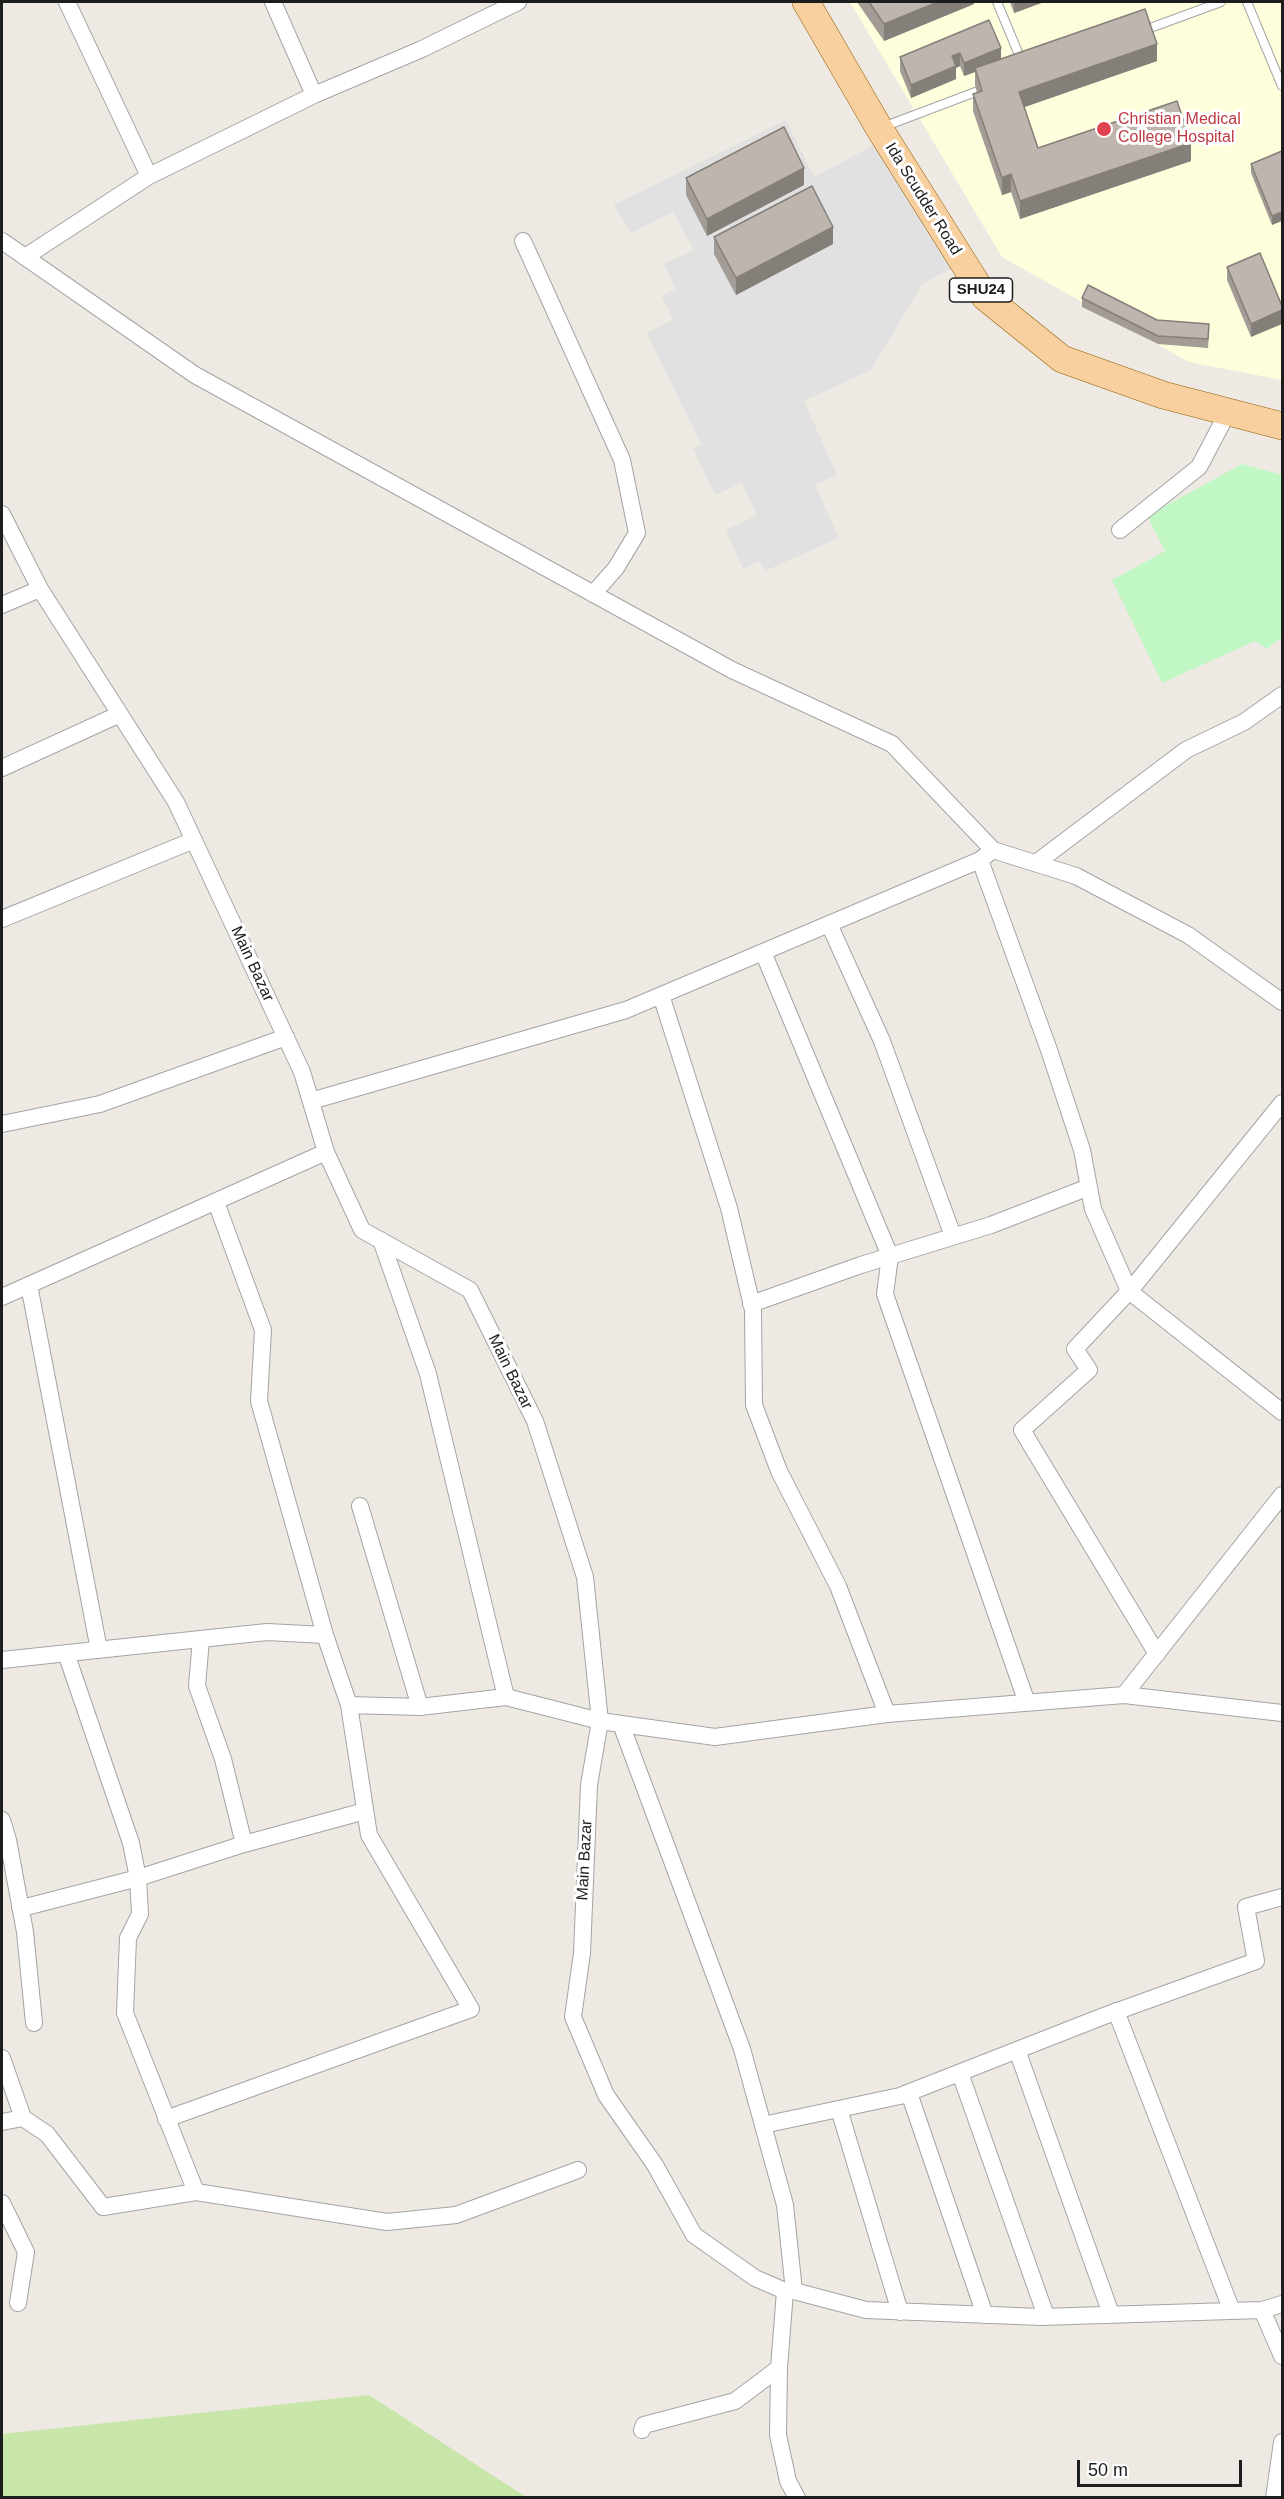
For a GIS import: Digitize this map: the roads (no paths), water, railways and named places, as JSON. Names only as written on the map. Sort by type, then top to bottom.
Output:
[{"type":"main road","name":"Ida Scudder Road","points":[[806,2],[879,128],[985,297],[1062,359],[1163,395],[1282,426]]},
{"type":"street","points":[[67,2],[149,176]]},
{"type":"street","points":[[273,2],[314,95]]},
{"type":"street","points":[[25,257],[149,176],[314,95],[422,48],[518,2]]},
{"type":"street","points":[[2,241],[195,375],[732,670],[892,744],[986,855],[1082,1150],[1093,1209],[1129,1291],[1282,1412]]},
{"type":"street","points":[[523,241],[622,460],[637,533],[616,568],[593,594]]},
{"type":"street","points":[[1119,530],[1199,467],[1228,412]]},
{"type":"street","name":"Main Bazar","points":[[2,514],[40,589],[177,802],[303,1072],[326,1152],[362,1230],[471,1290],[535,1421],[585,1577],[600,1721],[589,1785],[582,1953],[573,2017],[606,2095],[655,2165],[694,2235],[755,2278],[790,2291],[866,2310],[1046,2316],[1262,2310],[1282,2304]]},
{"type":"street","points":[[2,605],[40,589]]},
{"type":"street","points":[[1036,863],[1186,750],[1244,722],[1282,695]]},
{"type":"street","points":[[2,768],[120,714]]},
{"type":"street","points":[[2,919],[194,840]]},
{"type":"street","points":[[311,1101],[626,1010],[986,855],[1036,863],[1076,876],[1188,934],[1282,1002]]},
{"type":"street","points":[[829,924],[882,1041],[953,1236]]},
{"type":"street","points":[[763,952],[890,1256],[885,1294],[1027,1703]]},
{"type":"street","points":[[661,995],[729,1208],[751,1304],[754,1405],[779,1472],[838,1586],[887,1714]]},
{"type":"street","points":[[2,1124],[100,1104],[286,1037]]},
{"type":"street","points":[[1157,1654],[1022,1430],[1089,1370],[1075,1349],[1129,1291],[1282,1103]]},
{"type":"street","points":[[2,1296],[326,1152]]},
{"type":"street","points":[[751,1304],[890,1256],[991,1225],[1089,1187]]},
{"type":"street","points":[[166,2119],[471,2009],[369,1835],[349,1705],[325,1635],[260,1401],[263,1330],[216,1202]]},
{"type":"street","points":[[381,1240],[428,1374],[506,1697]]},
{"type":"street","points":[[29,1285],[99,1650]]},
{"type":"street","points":[[1124,1695],[1282,1495]]},
{"type":"street","points":[[360,1506],[420,1707]]},
{"type":"street","points":[[2,1660],[267,1632],[325,1635]]},
{"type":"street","points":[[201,1639],[197,1686],[223,1759],[244,1844]]},
{"type":"street","points":[[66,1653],[128,1832],[138,1878],[140,1914],[128,1938],[124,2013],[196,2192]]},
{"type":"street","points":[[349,1705],[420,1707],[506,1697],[600,1721],[715,1737],[887,1714],[1124,1695],[1282,1713]]},
{"type":"street","points":[[621,1724],[742,2049],[785,2205],[790,2291],[779,2368],[778,2435],[788,2481],[797,2498]]},
{"type":"street","points":[[20,1906],[22,1908],[138,1878],[244,1844],[365,1811]]},
{"type":"street","points":[[2,1820],[20,1906],[34,2023]]},
{"type":"street","points":[[763,2126],[909,2092],[1116,2011],[1256,1961],[1246,1906],[1282,1897]]},
{"type":"street","points":[[1116,2011],[1232,2311]]},
{"type":"street","points":[[1017,2050],[1110,2314]]},
{"type":"street","points":[[2,2058],[23,2118],[47,2134],[103,2207],[196,2192],[387,2222],[456,2215],[578,2170]]},
{"type":"street","points":[[960,2073],[1046,2316]]},
{"type":"street","points":[[909,2092],[986,2315]]},
{"type":"street","points":[[839,2109],[900,2312]]},
{"type":"street","points":[[2,2122],[23,2118]]},
{"type":"street","points":[[2,2203],[26,2252],[18,2303]]},
{"type":"street","points":[[1262,2310],[1282,2356]]},
{"type":"street","points":[[642,2430],[644,2425],[735,2401],[779,2368]]},
{"type":"street","points":[[1274,2498],[1282,2442]]},
{"type":"lane","points":[[997,2],[1026,73]]},
{"type":"lane","points":[[1135,33],[1221,2]]},
{"type":"lane","points":[[1247,2],[1282,86]]},
{"type":"lane","points":[[879,128],[994,86]]},
{"type":"place","name":"Christian Medical College Hospital","points":[[1104,129]]}]
